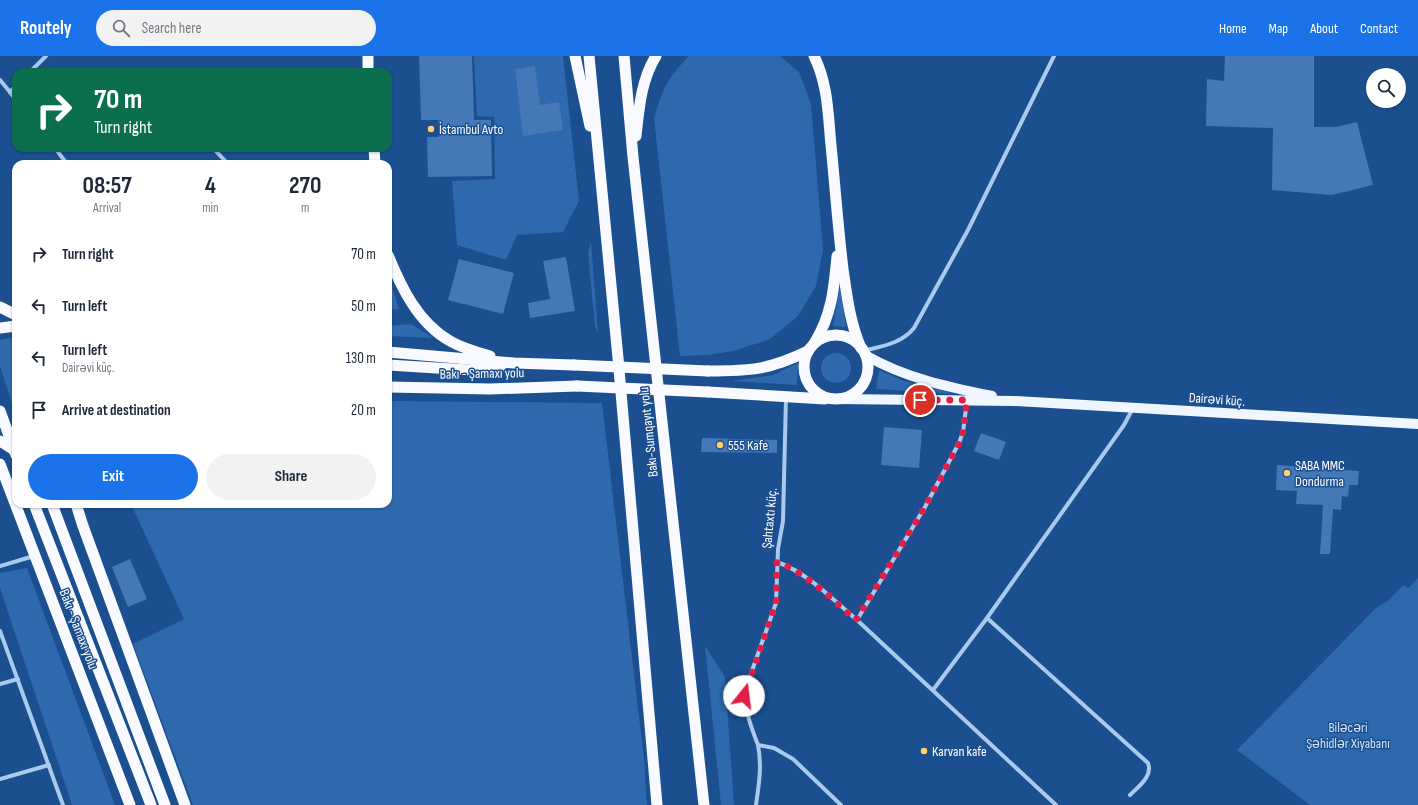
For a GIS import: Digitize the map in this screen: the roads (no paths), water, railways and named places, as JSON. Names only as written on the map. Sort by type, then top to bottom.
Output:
[{"type":"highway","points":[[368,56],[368,68]]},
{"type":"highway","points":[[575,56],[602,184]]},
{"type":"highway","name":"Bakı-Sumqayıt yolu","points":[[589,56],[602,184],[657,805]]},
{"type":"highway","name":"Bakı-Sumqayıt yolu","points":[[624,56],[633,157],[704,805]]},
{"type":"highway","points":[[633,157],[644,85],[650,67],[656,56]]},
{"type":"highway","points":[[814,56],[820,68],[827,94],[839,235],[851,323],[863,352],[867,372],[865,381],[854,394],[834,399],[821,396],[813,390],[807,381],[804,366],[811,347],[824,328],[832,301],[839,235]]},
{"type":"highway","points":[[392,263],[410,300],[422,317],[449,341],[469,350],[514,363]]},
{"type":"highway","points":[[0,307],[12,314]]},
{"type":"highway","points":[[0,328],[12,326]]},
{"type":"highway","points":[[811,347],[824,337],[834,335],[844,336],[854,341],[863,352]]},
{"type":"highway","name":"Bakı - Şamaxı yolu","points":[[392,352],[514,363],[708,371],[765,368],[779,364],[811,347]]},
{"type":"highway","points":[[392,365],[469,370],[494,368],[514,363]]},
{"type":"highway","name":"Bakı - Şamaxı yolu","points":[[392,387],[490,389],[577,386],[834,399]]},
{"type":"highway","points":[[0,411],[12,444]]},
{"type":"highway","points":[[0,441],[12,448]]},
{"type":"highway","name":"Bakı - Şamaxı yolu","points":[[0,464],[12,496]]},
{"type":"highway","name":"Bakı - Şamaxı yolu","points":[[17,508],[130,805]]},
{"type":"highway","name":"Bakı - Şamaxı yolu","points":[[35,508],[151,805]]},
{"type":"highway","points":[[54,508],[165,805]]},
{"type":"highway","points":[[77,508],[185,805]]},
{"type":"main road","name":"Dairəvi küç.","points":[[863,352],[903,374],[1014,401]]},
{"type":"main road","name":"Dairəvi küç.","points":[[834,399],[1014,401],[1418,424]]},
{"type":"street","points":[[34,68],[46,56]]},
{"type":"street","points":[[863,352],[897,342],[906,337],[914,328],[968,230],[1054,56]]},
{"type":"street","points":[[0,80],[12,95]]},
{"type":"street","points":[[217,152],[224,160]]},
{"type":"street","name":"Şahtaxtı küç.","points":[[756,805],[761,777],[761,760],[758,745],[746,710],[744,696],[776,603],[777,562],[783,521],[786,396]]},
{"type":"street","points":[[856,620],[925,507],[959,443],[963,432],[967,400]]},
{"type":"street","points":[[933,690],[987,618],[1124,425],[1133,408]]},
{"type":"street","points":[[0,566],[35,556]]},
{"type":"street","points":[[777,562],[804,575],[856,620],[1056,805]]},
{"type":"street","points":[[987,618],[1148,763],[1151,769],[1150,774],[1130,795]]},
{"type":"street","points":[[0,630],[63,805]]},
{"type":"street","points":[[0,684],[18,679]]},
{"type":"street","points":[[758,745],[774,748],[793,759],[840,805]]},
{"type":"street","points":[[0,779],[49,765]]},
{"type":"place","name":"İstambul Avto","points":[[431,129]]},
{"type":"place","name":"555 Kafe","points":[[720,445]]},
{"type":"place","name":"SABA MMC Dondurma","points":[[1287,473]]},
{"type":"place","name":"Karvan kafe","points":[[924,751]]},
{"type":"park label","name":"Biləcəri Şəhidlər Xiyabanı","points":[[1348,736]]}]
